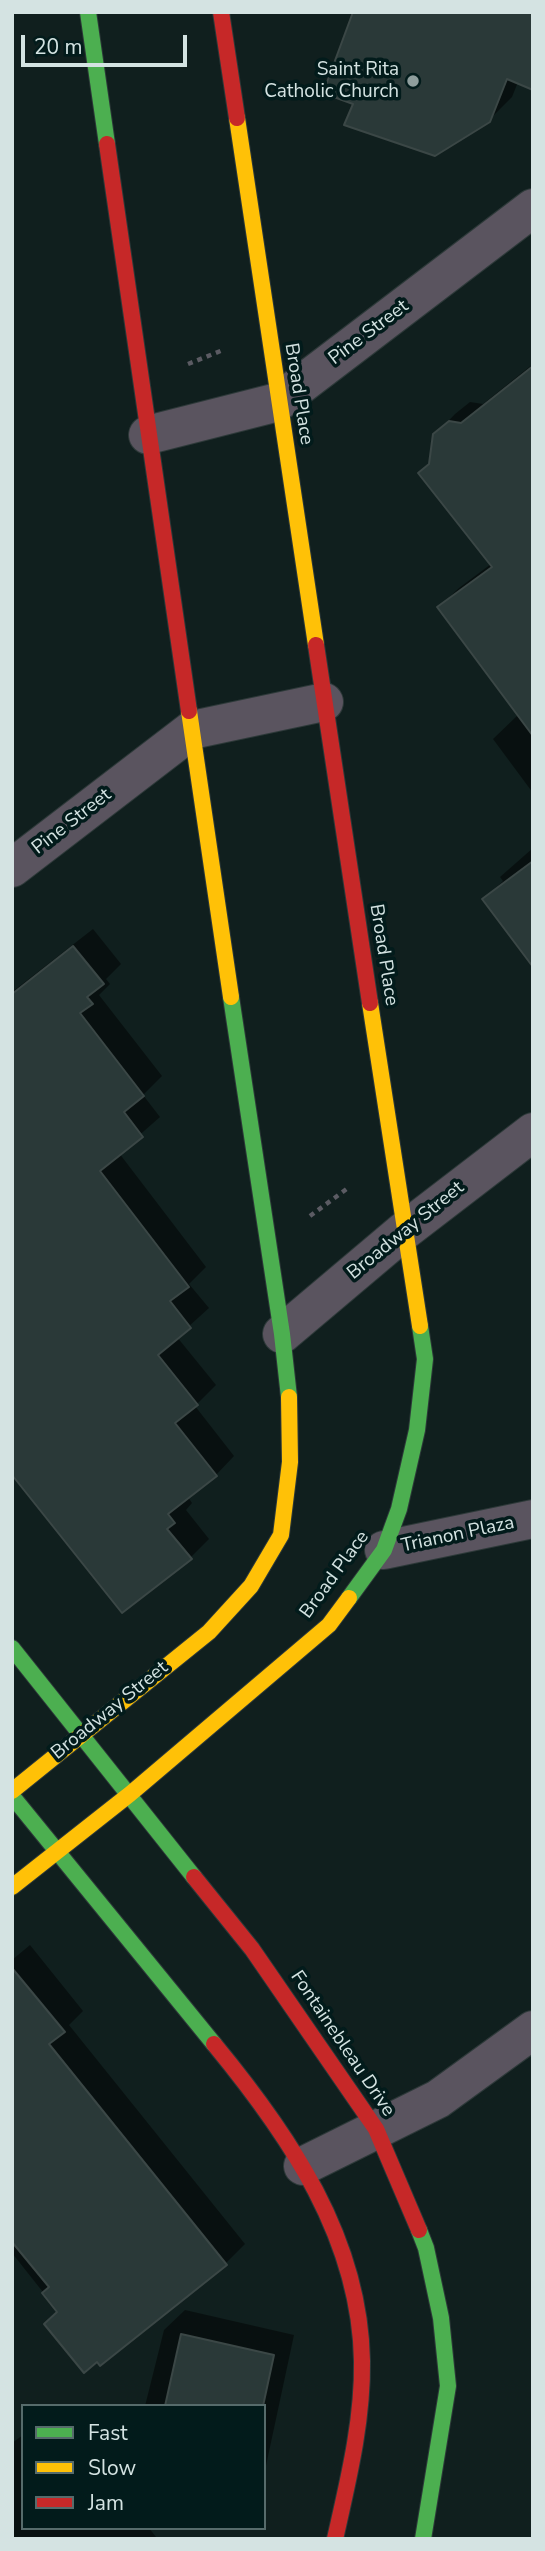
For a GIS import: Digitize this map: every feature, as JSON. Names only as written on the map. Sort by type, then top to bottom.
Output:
[{"type":"street","points":[[88,12],[262,1215],[282,1334]]},
{"type":"street","name":"Broad Place","points":[[130,1794],[329,1625],[384,1550],[399,1509],[417,1430],[425,1359],[221,12]]},
{"type":"street","name":"Pine Street","points":[[148,435],[278,402],[533,208]]},
{"type":"street","name":"Pine Street","points":[[12,868],[192,730],[324,702]]},
{"type":"street","name":"Broadway Street","points":[[12,1791],[209,1632],[251,1586],[281,1535],[290,1462],[290,1428],[282,1334],[404,1231],[533,1132]]},
{"type":"street","name":"Trianon Plaza","points":[[384,1550],[533,1519]]},
{"type":"street","name":"Fontainebleau Drive","points":[[12,1648],[252,1949],[376,2129],[426,2248],[441,2318],[448,2386],[423,2539]]},
{"type":"street","points":[[12,1887],[130,1794]]},
{"type":"street","points":[[12,1796],[245,2081],[303,2166],[336,2230],[357,2304],[362,2364],[355,2452],[335,2539]]},
{"type":"street","points":[[303,2166],[438,2099],[533,2030]]},
{"type":"path","points":[[185,365],[228,348]]},
{"type":"path","points":[[306,1220],[348,1188]]},
{"type":"building","name":"Saint Rita Catholic Church","points":[[353,12],[533,12],[533,90],[507,79],[490,122],[435,156],[344,125],[353,104],[323,93]]},
{"type":"building","points":[[533,366],[533,736],[437,607],[492,567],[418,473],[429,464],[433,434],[449,421],[461,423]]},
{"type":"building","points":[[533,861],[533,967],[482,899]]},
{"type":"building","points":[[73,946],[104,984],[87,997],[93,1004],[80,1013],[144,1096],[124,1112],[143,1137],[100,1171],[189,1287],[170,1301],[191,1328],[158,1355],[198,1405],[175,1423],[217,1476],[168,1514],[175,1523],[167,1529],[192,1559],[122,1613],[12,1475],[12,994]]},
{"type":"building","points":[[12,1968],[65,2032],[49,2044],[227,2265],[100,2366],[97,2362],[84,2373],[44,2324],[57,2312],[42,2293],[49,2287],[12,2242]]},
{"type":"building","points":[[181,2334],[274,2355],[263,2404],[165,2404]]},
{"type":"traffic: fast","points":[[88,12],[107,144]]},
{"type":"traffic: fast","points":[[231,997],[282,1334],[289,1397]]},
{"type":"traffic: fast","points":[[349,1598],[384,1550],[399,1509],[417,1430],[425,1359],[420,1326]]},
{"type":"traffic: fast","points":[[12,1648],[194,1877]]},
{"type":"traffic: fast","points":[[12,1796],[214,2044]]},
{"type":"traffic: fast","points":[[419,2230],[426,2248],[441,2318],[448,2386],[423,2539]]},
{"type":"traffic: slow","points":[[237,118],[316,645]]},
{"type":"traffic: slow","points":[[189,711],[231,997]]},
{"type":"traffic: slow","points":[[370,1003],[420,1326]]},
{"type":"traffic: slow","points":[[12,1791],[209,1632],[251,1586],[281,1535],[290,1462],[289,1397]]},
{"type":"traffic: slow","points":[[12,1887],[130,1794],[329,1625],[349,1598]]},
{"type":"traffic: jam","points":[[221,12],[237,118]]},
{"type":"traffic: jam","points":[[107,144],[189,711]]},
{"type":"traffic: jam","points":[[316,645],[370,1003]]},
{"type":"traffic: jam","points":[[194,1877],[252,1949],[376,2129],[419,2230]]},
{"type":"traffic: jam","points":[[214,2044],[293,2152],[315,2190],[349,2272],[358,2316],[362,2383],[354,2451],[335,2539]]},
{"type":"place","name":"Saint Rita Catholic Church","points":[[413,81]]}]
